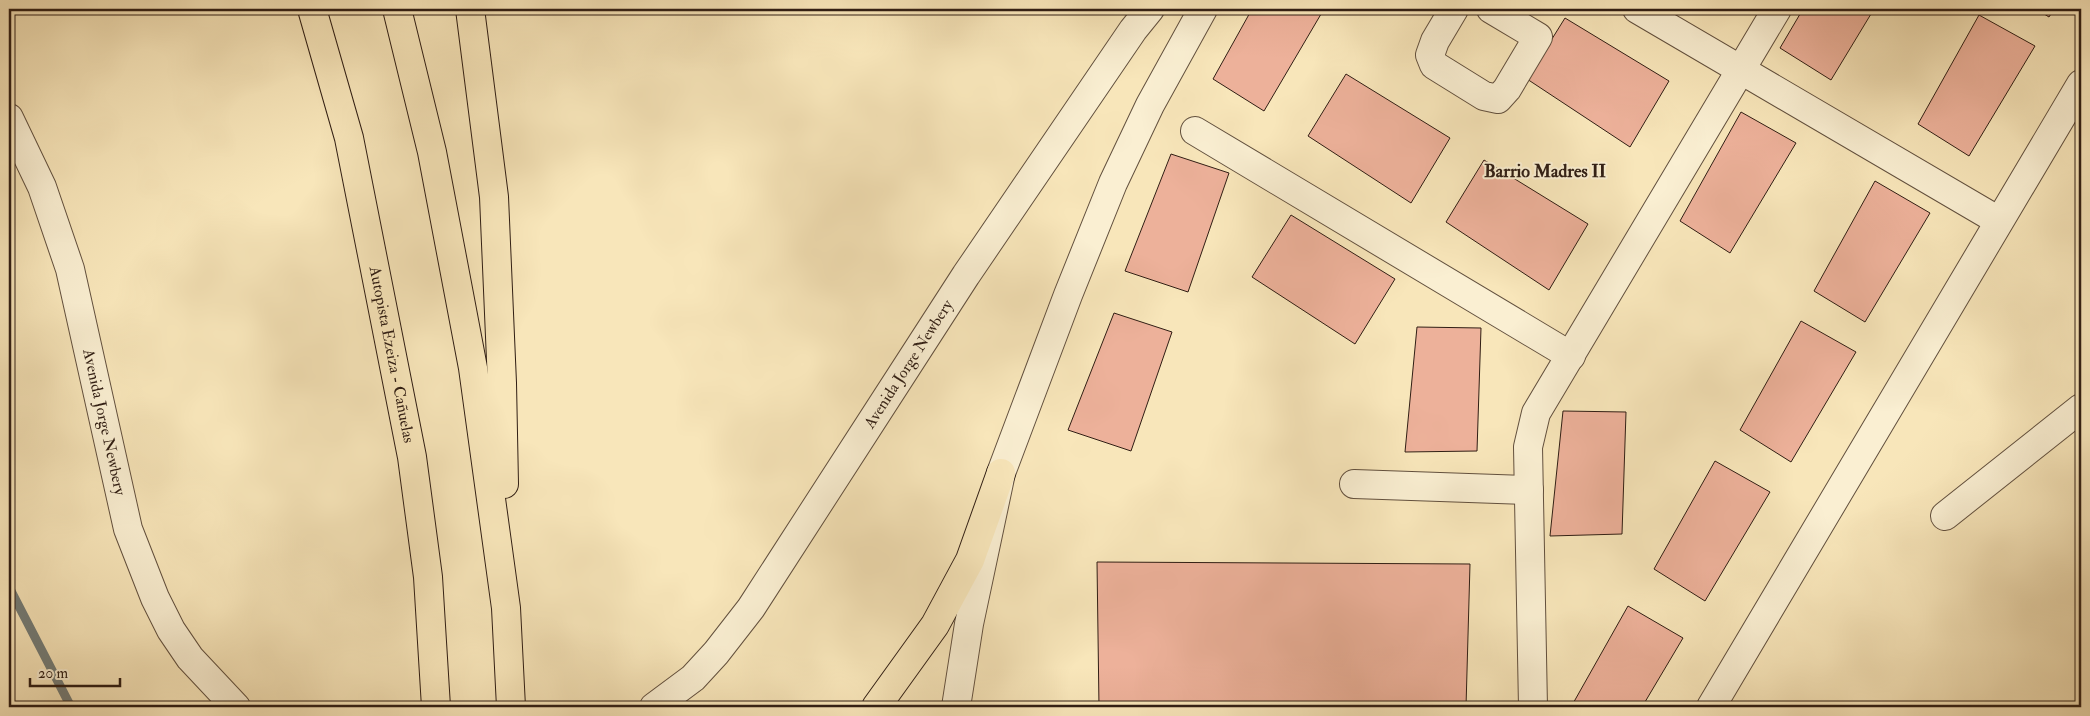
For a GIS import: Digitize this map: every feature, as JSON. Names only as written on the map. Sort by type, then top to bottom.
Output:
[{"type":"highway","name":"Autopista Ezeiza - Cañuelas","points":[[312,9],[348,138],[412,457],[428,577],[436,707]]},
{"type":"highway","points":[[397,9],[432,152],[473,368],[506,608]]},
{"type":"highway","points":[[470,9],[494,198],[502,383],[506,608],[511,707]]},
{"type":"highway","points":[[876,707],[935,625],[970,560],[1001,473]]},
{"type":"street","name":"Avenida Jorge Newbery","points":[[654,707],[693,678],[716,653],[751,608],[966,275],[1105,70],[1150,9]]},
{"type":"street","points":[[956,707],[969,624],[1001,473],[1068,295],[1113,183],[1150,105],[1203,9]]},
{"type":"street","points":[[1454,9],[1434,41],[1430,55],[1434,65],[1484,96],[1498,99],[1508,89],[1538,38],[1491,9]]},
{"type":"street","points":[[1637,9],[1999,221]]},
{"type":"street","points":[[1532,707],[1528,447],[1536,413],[1777,9]]},
{"type":"street","points":[[1711,707],[2081,84]]},
{"type":"street","name":"Avenida Jorge Newbery","points":[[9,118],[42,187],[70,269],[128,528],[155,598],[171,630],[190,658],[236,707]]},
{"type":"street","points":[[1195,131],[1571,356]]},
{"type":"street","points":[[1945,516],[2081,408]]},
{"type":"street","points":[[1354,484],[1529,490]]},
{"type":"building","points":[[1252,9],[1324,9],[1264,111],[1213,79]]},
{"type":"building","points":[[1803,9],[1874,9],[1831,80],[1780,48]]},
{"type":"building","points":[[2036,9],[2054,9],[2049,17]]},
{"type":"building","points":[[1979,15],[2035,46],[1969,156],[1918,124]]},
{"type":"building","points":[[1565,18],[1669,81],[1630,147],[1527,79]]},
{"type":"building","points":[[1346,74],[1450,138],[1411,203],[1308,136]]},
{"type":"building","points":[[1741,112],[1796,143],[1730,253],[1680,221]]},
{"type":"building","points":[[1171,154],[1229,173],[1188,292],[1125,271]]},
{"type":"building","points":[[1484,160],[1588,224],[1549,290],[1446,222]]},
{"type":"building","points":[[1875,181],[1930,213],[1865,322],[1814,291]]},
{"type":"building","points":[[1291,215],[1395,279],[1355,344],[1252,277]]},
{"type":"building","points":[[1114,313],[1172,332],[1131,451],[1068,430]]},
{"type":"building","points":[[1801,321],[1856,352],[1791,462],[1740,430]]},
{"type":"building","points":[[1417,327],[1481,328],[1477,451],[1405,452]]},
{"type":"building","points":[[1563,411],[1626,412],[1622,534],[1550,536]]},
{"type":"building","points":[[1715,461],[1770,492],[1705,601],[1654,569]]},
{"type":"building","points":[[1097,562],[1470,564],[1466,707],[1099,707]]},
{"type":"building","points":[[1628,606],[1683,638],[1642,707],[1571,707]]},
{"type":"waterway","points":[[9,587],[71,707]]},
{"type":"district","name":"Barrio Madres II","points":[[1545,171]]}]
